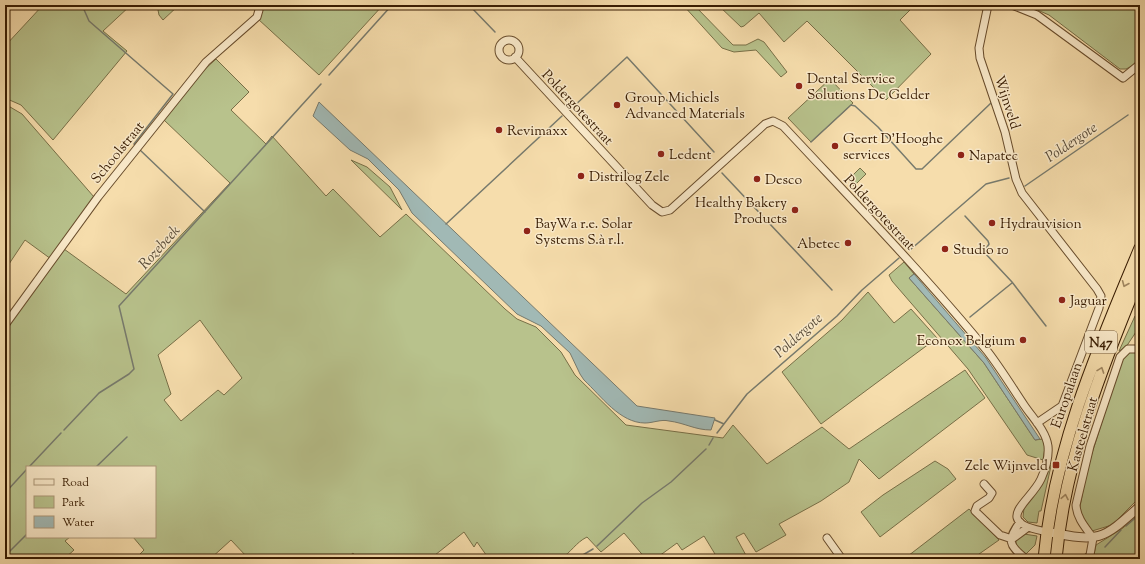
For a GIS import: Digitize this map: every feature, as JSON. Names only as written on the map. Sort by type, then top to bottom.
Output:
[{"type":"highway","name":"Europalaan","points":[[1056,559],[1053,533],[1059,469],[1076,411],[1097,350],[1140,248]]},
{"type":"highway","name":"Europalaan","points":[[1044,559],[1053,533],[1087,412],[1107,353],[1140,275]]},
{"type":"street","name":"Schoolstraat","points":[[5,325],[98,197],[206,62],[257,17],[259,10],[258,5]]},
{"type":"street","name":"Wijnveld","points":[[988,5],[978,48],[1005,132],[1016,178],[1022,193],[1098,289],[1101,296],[1099,308],[1062,406],[1037,423]]},
{"type":"street","points":[[1012,5],[1037,15],[1123,78],[1140,64]]},
{"type":"street","name":"Poldergotestraat","points":[[515,57],[652,205],[662,212],[670,210],[765,124],[773,121],[783,126],[888,238],[989,353],[1037,423],[1047,442],[1048,453],[1041,478],[1018,508],[1018,518],[1020,522]]},
{"type":"street","name":"Kasteelstraat","points":[[1093,538],[1076,513],[1076,505],[1090,446],[1120,357],[1128,349],[1140,349]]},
{"type":"street","points":[[984,484],[992,493],[989,498],[977,506],[976,511],[1000,534],[1012,539]]},
{"type":"street","points":[[1026,559],[1015,551],[1012,544],[1012,533],[1020,522],[1027,528],[1093,538],[1111,531],[1140,506]]},
{"type":"street","points":[[1012,539],[1027,528]]},
{"type":"street","points":[[827,538],[842,559]]},
{"type":"street","points":[[1086,559],[1090,555],[1093,538]]},
{"type":"green space","points":[[43,5],[131,5],[103,31],[127,51],[53,140],[21,105],[5,98],[5,46]]},
{"type":"green space","points":[[157,5],[179,5],[163,20],[159,15]]},
{"type":"green space","points":[[261,5],[383,5],[319,75],[258,19]]},
{"type":"green space","points":[[683,5],[694,5],[733,45],[746,45],[758,39],[764,42],[787,72],[781,77],[756,50],[734,52],[722,48]]},
{"type":"green space","points":[[718,5],[915,5],[900,20],[931,54],[886,100],[807,21],[784,42],[759,13],[741,27]]},
{"type":"green space","points":[[1026,5],[1140,5],[1140,62],[1126,69],[1120,69],[1049,15]]},
{"type":"green space","points":[[216,59],[249,92],[231,110],[266,144],[272,136],[326,196],[333,189],[380,237],[406,214],[505,309],[517,319],[536,327],[561,352],[575,375],[626,425],[723,438],[733,425],[767,464],[822,427],[849,449],[965,370],[985,398],[879,479],[859,459],[849,482],[821,501],[779,524],[786,535],[756,552],[744,533],[736,537],[748,559],[732,559],[730,555],[723,559],[718,559],[704,536],[682,550],[677,543],[655,559],[646,559],[624,533],[601,552],[587,537],[560,559],[489,559],[477,542],[474,547],[464,532],[430,559],[358,559],[353,553],[346,559],[246,559],[247,557],[231,540],[210,559],[135,559],[144,550],[134,538],[156,538],[156,466],[26,466],[26,538],[69,538],[65,541],[74,550],[64,559],[12,559],[5,554],[5,331],[64,249],[126,294],[230,183],[164,120],[203,71]],"holes":[[[200,320],[242,378],[224,395],[218,390],[181,421],[164,400],[171,394],[158,355]]]},
{"type":"green space","points":[[830,79],[853,103],[811,142],[788,118]]},
{"type":"green space","points":[[5,104],[22,114],[94,197],[51,259],[25,240],[5,270]]},
{"type":"green space","points":[[351,160],[367,167],[390,187],[402,210]]},
{"type":"green space","points":[[860,168],[866,174],[854,186],[848,180]]},
{"type":"green space","points":[[904,262],[914,274],[909,278],[984,363],[1035,440],[1043,439],[1045,448],[1043,460],[1027,455],[968,369],[892,281],[889,275]]},
{"type":"green space","points":[[868,292],[894,323],[911,309],[937,338],[821,424],[782,372],[842,320]]},
{"type":"green space","points":[[1135,316],[1140,321],[1140,331],[1136,332],[1126,347],[1119,351]]},
{"type":"green space","points":[[1136,351],[1140,358],[1140,497],[1112,525],[1092,531],[1079,512],[1087,469],[1122,359],[1130,352]]},
{"type":"green space","points":[[935,461],[948,469],[956,479],[880,537],[861,512],[883,495]]},
{"type":"green space","points":[[1048,464],[1051,466],[1037,523],[1028,522],[1023,517],[1024,508]]},
{"type":"green space","points":[[969,509],[999,540],[972,559],[904,559]]},
{"type":"green space","points":[[1140,512],[1140,559],[1093,559],[1096,545],[1123,528]]},
{"type":"green space","points":[[1024,534],[1037,536],[1035,545],[1026,554],[1018,548],[1016,544],[1016,539]]},
{"type":"water","points":[[319,102],[637,406],[715,418],[711,430],[666,421],[645,423],[636,422],[619,414],[584,380],[570,353],[541,326],[517,314],[412,213],[399,190],[368,159],[350,150],[313,116]]},
{"type":"water","points":[[914,274],[986,358],[1040,439],[1035,440],[984,363],[909,278]]},
{"type":"waterway","points":[[82,5],[89,21],[173,94],[134,144],[136,146]]},
{"type":"waterway","name":"Rozebeek","points":[[329,75],[392,5]]},
{"type":"waterway","points":[[469,5],[495,32]]},
{"type":"waterway","points":[[573,107],[627,57],[714,152]]},
{"type":"waterway","name":"Rozebeek","points":[[64,430],[99,393],[129,374],[134,369],[119,306],[321,84]]},
{"type":"waterway","points":[[811,142],[851,105],[855,106],[878,127],[916,169],[922,169],[991,103]]},
{"type":"waterway","name":"Poldergote","points":[[1025,186],[1128,115]]},
{"type":"waterway","points":[[446,224],[562,116]]},
{"type":"waterway","points":[[140,150],[205,212]]},
{"type":"waterway","points":[[722,173],[832,290]]},
{"type":"waterway","name":"Poldergote","points":[[910,250],[986,184],[1009,178]]},
{"type":"waterway","points":[[965,216],[988,241],[989,244],[984,252],[1012,282],[1046,326]]},
{"type":"waterway","name":"Poldergote","points":[[717,433],[747,394],[837,316],[862,290],[899,258]]},
{"type":"waterway","points":[[970,317],[1012,283]]},
{"type":"waterway","points":[[715,420],[724,424]]},
{"type":"waterway","name":"Rozebeek","points":[[30,466],[61,433]]},
{"type":"waterway","points":[[97,466],[127,437]]},
{"type":"waterway","name":"Poldergote","points":[[709,445],[713,438]]},
{"type":"waterway","name":"Poldergote","points":[[597,546],[642,503],[671,482],[706,449]]},
{"type":"waterway","name":"Rozebeek","points":[[5,493],[26,470]]},
{"type":"waterway","points":[[1126,526],[1140,514]]},
{"type":"waterway","points":[[1105,547],[1121,530]]},
{"type":"waterway","points":[[6,555],[26,535]]},
{"type":"waterway","name":"Poldergote","points":[[576,559],[593,549]]},
{"type":"waterway","points":[[6,556],[11,559]]},
{"type":"place","name":"Dental Service Solutions De Gelder","points":[[799,86]]},
{"type":"place","name":"Group Michiels Advanced Materials","points":[[617,105]]},
{"type":"place","name":"Revimaxx","points":[[499,130]]},
{"type":"place","name":"Geert D'Hooghe services","points":[[835,146]]},
{"type":"place","name":"Ledent","points":[[661,154]]},
{"type":"place","name":"Napatec","points":[[961,155]]},
{"type":"place","name":"Distrilog Zele","points":[[581,176]]},
{"type":"place","name":"Desco","points":[[757,179]]},
{"type":"place","name":"Healthy Bakery Products","points":[[795,210]]},
{"type":"place","name":"Hydrauvision","points":[[992,223]]},
{"type":"place","name":"BayWa r.e. Solar Systems S.à r.l.","points":[[527,231]]},
{"type":"place","name":"Abetec","points":[[848,243]]},
{"type":"place","name":"Studio 10","points":[[945,249]]},
{"type":"place","name":"Jaguar","points":[[1062,300]]},
{"type":"place","name":"Econox Belgium","points":[[1023,340]]},
{"type":"place","name":"Zele Wijnveld","points":[[1056,465]]}]
